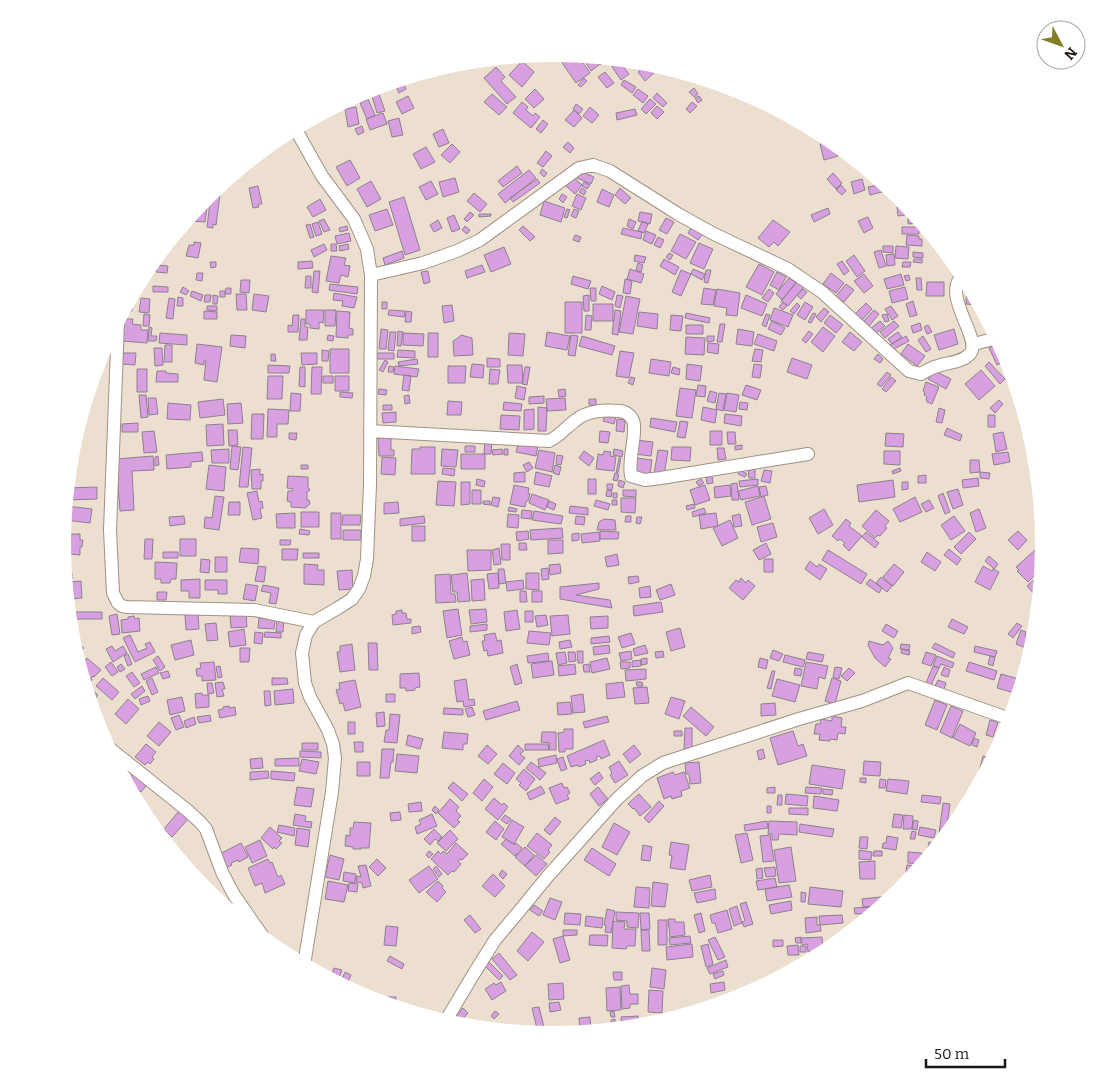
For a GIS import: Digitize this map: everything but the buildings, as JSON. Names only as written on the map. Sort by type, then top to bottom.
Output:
[{"type":"street","points":[[299,135],[322,176],[354,219],[367,249],[371,275],[370,484],[368,549],[364,576],[359,589],[352,599],[314,622],[306,635],[302,653],[305,682],[310,697],[334,744],[335,758],[332,792],[305,958]]},
{"type":"street","points":[[371,275],[424,263],[480,240],[579,168],[593,165],[610,171],[678,214],[714,234],[788,269],[822,292],[909,371],[921,374],[938,366],[962,360],[972,352],[974,344],[958,305],[956,289],[958,283]]},
{"type":"street","points":[[117,339],[110,530],[113,593],[118,603],[126,607],[254,610],[314,622]]},
{"type":"street","points":[[974,344],[989,340]]},
{"type":"street","points":[[370,431],[549,441],[557,437],[577,419],[587,413],[605,410],[624,412],[631,416],[634,424],[631,476],[645,480],[808,454]]},
{"type":"street","points":[[449,1015],[495,940],[548,876],[616,799],[642,776],[663,763],[862,700],[908,683],[1003,716]]},
{"type":"street","points":[[121,757],[182,806],[206,829],[222,872],[234,895],[252,920]]}]
